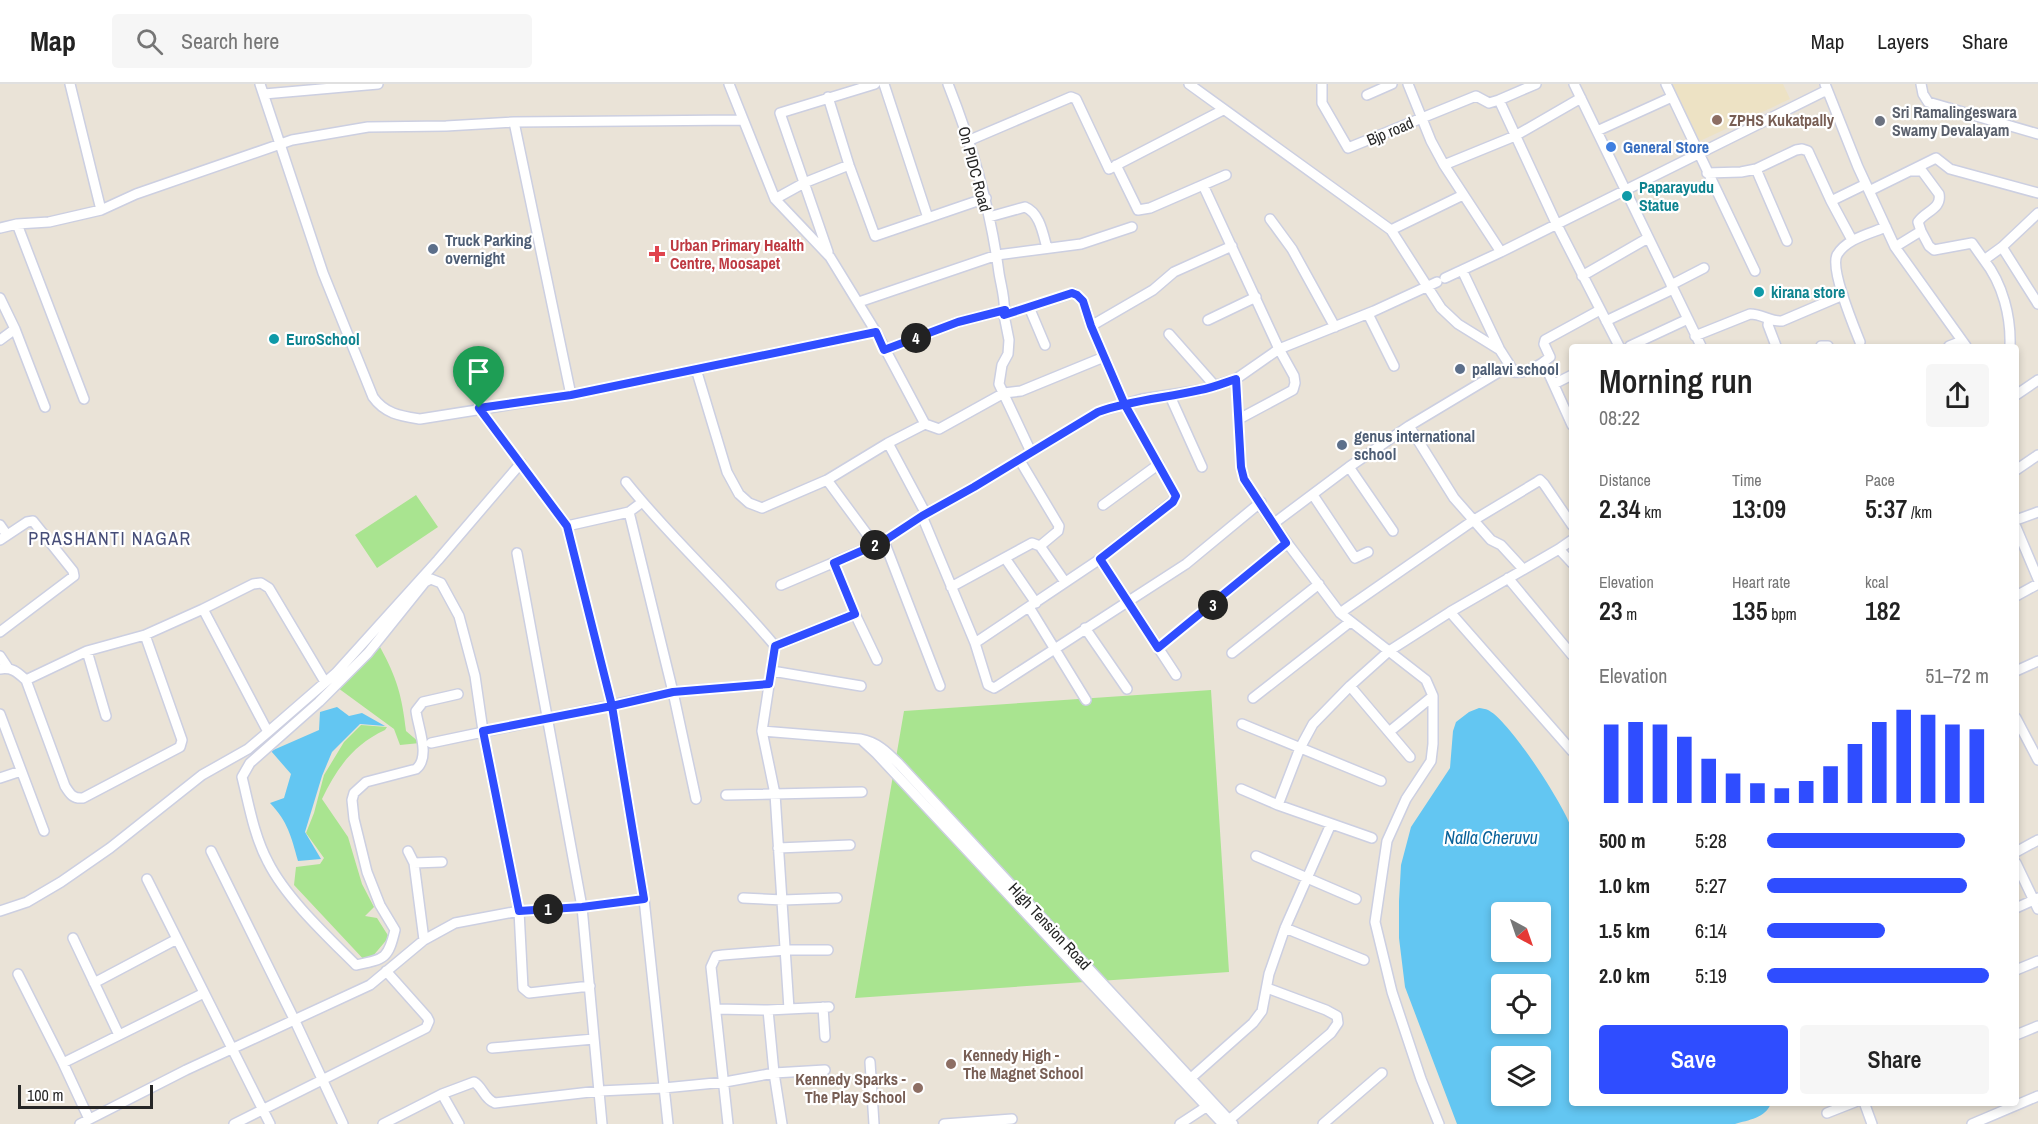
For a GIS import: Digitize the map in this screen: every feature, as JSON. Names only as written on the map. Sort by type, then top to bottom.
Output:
[{"type":"street","points":[[70,84],[101,210]]},
{"type":"street","points":[[260,84],[323,273],[347,336],[378,404],[388,411],[420,419],[571,395],[876,332]]},
{"type":"street","points":[[264,94],[378,84]]},
{"type":"street","points":[[729,84],[775,199],[830,257],[859,302],[925,424],[939,429],[1004,393],[1021,391],[1104,357]]},
{"type":"street","points":[[830,257],[780,113],[875,84]]},
{"type":"street","points":[[884,84],[928,218]]},
{"type":"street","name":"On PIDC Road","points":[[948,84],[970,140],[986,198],[997,255],[1009,340],[1008,354],[1002,365],[999,384],[1004,393]]},
{"type":"street","points":[[1190,84],[1391,230],[1437,282],[1441,308],[1458,324],[1500,350]]},
{"type":"street","name":"Bjp road","points":[[1322,84],[1322,102],[1348,148],[1476,96],[1489,102],[1499,100]]},
{"type":"street","points":[[1367,95],[1392,84]]},
{"type":"street","points":[[1408,84],[1443,165],[1501,252]]},
{"type":"street","points":[[1536,84],[1499,100],[1556,223],[1618,344]]},
{"type":"street","points":[[1574,84],[1700,344]]},
{"type":"street","points":[[1665,84],[1755,271]]},
{"type":"street","points":[[1921,84],[1928,102],[2038,134]]},
{"type":"street","points":[[781,585],[879,543],[1098,412],[1142,399],[1170,396],[1236,379],[1279,349],[1368,314],[1501,252],[1826,87],[1867,187],[1895,247],[1964,344]]},
{"type":"street","points":[[828,97],[849,165],[875,236],[986,198]]},
{"type":"street","points":[[970,140],[1071,97],[1076,99],[1109,169],[1224,110]]},
{"type":"street","points":[[1597,131],[1672,97]]},
{"type":"street","points":[[1443,165],[1515,136],[1581,98]]},
{"type":"street","points":[[0,228],[17,224],[49,222],[101,210],[136,194],[280,143],[319,134],[368,127],[514,122],[742,120]]},
{"type":"street","points":[[514,122],[571,395]]},
{"type":"street","points":[[1707,174],[1756,169],[1796,150],[1808,151],[1830,201],[1852,240]]},
{"type":"street","points":[[1830,201],[1911,171],[1936,158],[1950,169],[2038,193]]},
{"type":"street","points":[[775,199],[804,183],[849,165]]},
{"type":"street","points":[[1116,165],[1138,210],[1150,208],[1226,175]]},
{"type":"street","points":[[1756,169],[1786,241]]},
{"type":"street","points":[[1911,171],[1922,171],[1940,199],[1939,205],[1920,218],[1918,222],[1929,246],[1934,250],[1972,243],[1991,269],[2002,294],[2010,325],[2010,344]]},
{"type":"street","points":[[1203,185],[1279,349],[1294,376],[1293,390],[1239,419]]},
{"type":"street","points":[[1391,230],[1462,195]]},
{"type":"street","points":[[989,217],[1025,207],[1029,208],[1037,218],[1047,248]]},
{"type":"street","points":[[1984,260],[2002,247],[2038,213]]},
{"type":"street","points":[[1270,219],[1292,249],[1335,327]]},
{"type":"street","points":[[17,224],[84,399]]},
{"type":"street","points":[[859,302],[997,255],[1081,244],[1132,227]]},
{"type":"street","points":[[1860,342],[1839,285],[1837,255],[1852,240],[1886,227]]},
{"type":"street","points":[[1895,247],[1921,231]]},
{"type":"street","points":[[1582,276],[1648,238]]},
{"type":"street","points":[[1091,326],[1153,290],[1174,272],[1232,246]]},
{"type":"street","points":[[2002,247],[2038,304]]},
{"type":"street","points":[[1606,321],[1672,287],[1704,267]]},
{"type":"street","points":[[1462,270],[1500,350],[1514,372],[1520,373],[1544,363],[1550,357],[1544,344],[1545,340],[1600,310]]},
{"type":"street","points":[[884,350],[958,322],[1029,307],[1072,293],[1077,295],[1083,301],[1091,326],[1125,405],[1176,496],[1173,502],[1100,559],[975,643]]},
{"type":"street","points":[[1695,336],[1750,314],[1782,321],[1843,295]]},
{"type":"street","points":[[1208,320],[1256,297]]},
{"type":"street","points":[[0,298],[15,329],[45,407]]},
{"type":"street","points":[[1029,307],[1045,345]]},
{"type":"street","points":[[1368,314],[1394,366]]},
{"type":"street","points":[[1634,344],[1688,319]]},
{"type":"street","points":[[1769,319],[1768,325],[1775,344]]},
{"type":"street","points":[[0,340],[15,329]]},
{"type":"street","points":[[1170,334],[1215,386]]},
{"type":"street","points":[[1544,363],[1569,418]]},
{"type":"street","points":[[1273,524],[1349,467],[1409,426],[1509,366]]},
{"type":"street","points":[[696,369],[727,472],[739,494],[748,503],[762,508],[827,480],[888,443],[925,424]]},
{"type":"street","points":[[1554,384],[1569,376]]},
{"type":"street","points":[[1236,379],[1244,479],[1286,543],[1340,612],[1411,666],[1426,680],[1433,696],[1431,761],[1406,799],[1387,842],[1375,922],[1392,992],[1421,1079],[1439,1124]]},
{"type":"street","points":[[2019,393],[2038,380]]},
{"type":"street","points":[[1004,393],[1030,452]]},
{"type":"street","points":[[1170,396],[1202,467]]},
{"type":"street","points":[[479,408],[567,526],[612,706],[644,899],[668,1124]]},
{"type":"street","points":[[1409,426],[1454,498],[1491,540],[1502,545],[1523,569]]},
{"type":"street","points":[[888,443],[924,515],[975,643],[988,685],[994,688],[1186,564],[1261,502]]},
{"type":"street","points":[[2019,468],[2038,455]]},
{"type":"street","points":[[1019,459],[1059,526],[1058,531],[1040,546]]},
{"type":"street","points":[[0,911],[27,902],[61,882],[110,848],[202,775],[248,749],[268,732],[336,673],[438,560],[521,463]]},
{"type":"street","points":[[1102,505],[1158,464]]},
{"type":"street","points":[[1349,467],[1393,531]]},
{"type":"street","points":[[827,480],[879,543],[940,686]]},
{"type":"street","points":[[1340,612],[1474,520],[1540,480],[1569,521]]},
{"type":"street","points":[[626,482],[641,503],[743,607],[775,646],[762,731],[775,794],[789,1009]]},
{"type":"street","points":[[1312,495],[1355,558],[1368,552]]},
{"type":"street","points":[[567,526],[629,512],[641,503]]},
{"type":"street","points":[[629,512],[673,692],[696,799]]},
{"type":"street","points":[[2019,519],[2038,512]]},
{"type":"street","points":[[0,525],[4,537],[27,522],[33,521],[73,571],[74,576],[0,632]]},
{"type":"street","points":[[2019,534],[2038,579]]},
{"type":"street","points":[[1278,805],[1300,748],[1313,724],[1350,686],[1389,651],[1569,542]]},
{"type":"street","points":[[951,587],[1032,543],[1040,546],[1065,582]]},
{"type":"street","points":[[1158,648],[1286,543]]},
{"type":"street","points":[[1559,549],[1569,560]]},
{"type":"street","points":[[517,553],[582,907],[602,1124]]},
{"type":"street","points":[[1005,558],[1086,700]]},
{"type":"street","points":[[1100,559],[1176,675]]},
{"type":"street","points":[[834,563],[877,660]]},
{"type":"street","points":[[1508,578],[1569,651]]},
{"type":"street","points":[[458,694],[423,702],[416,711],[423,756],[420,766],[366,782],[354,793],[352,800],[354,819],[368,872],[380,905],[395,930],[390,950],[377,961],[356,965],[286,890],[267,862],[242,777],[250,763],[320,702],[368,653],[425,582],[431,579],[441,583],[459,616],[475,676],[483,731],[519,911],[523,988],[529,993],[590,986]]},
{"type":"street","points":[[26,680],[87,651],[145,635],[252,584],[261,583],[269,588],[325,682]]},
{"type":"street","points":[[1232,653],[1319,584]]},
{"type":"street","points":[[2019,594],[2038,584]]},
{"type":"street","points":[[203,609],[268,732]]},
{"type":"street","points":[[1450,612],[1569,748]]},
{"type":"street","points":[[775,646],[855,614]]},
{"type":"street","points":[[1253,698],[1350,621]]},
{"type":"street","points":[[1085,628],[1127,689]]},
{"type":"street","points":[[0,656],[4,668],[17,671],[26,680],[65,786],[71,796],[83,798],[180,747],[182,740],[145,635]]},
{"type":"street","points":[[87,651],[106,716]]},
{"type":"street","points":[[2019,670],[2038,661]]},
{"type":"street","points":[[772,671],[861,686]]},
{"type":"street","points":[[431,743],[673,692],[769,684]]},
{"type":"street","points":[[1350,686],[1410,757]]},
{"type":"street","points":[[1389,732],[1433,696]]},
{"type":"street","points":[[0,714],[44,831]]},
{"type":"street","points":[[1242,724],[1381,781]]},
{"type":"street","points":[[2019,724],[2038,760]]},
{"type":"street","name":"High Tension Road","points":[[762,731],[860,739],[1191,1078],[1228,1123]]},
{"type":"street","points":[[0,778],[21,771]]},
{"type":"street","points":[[1241,789],[1278,805],[1372,838]]},
{"type":"street","points":[[726,795],[862,792]]},
{"type":"street","points":[[1191,1078],[1253,1023],[1262,1011],[1269,974],[1285,928],[1331,824]]},
{"type":"street","points":[[2019,850],[2038,840]]},
{"type":"street","points":[[778,848],[850,845]]},
{"type":"street","points":[[211,851],[343,1124]]},
{"type":"street","points":[[408,851],[414,863],[424,940]]},
{"type":"street","points":[[1256,856],[1356,899]]},
{"type":"street","points":[[414,863],[442,862]]},
{"type":"street","points":[[2019,868],[2036,899],[2038,909]]},
{"type":"street","points":[[147,879],[270,1124]]},
{"type":"street","points":[[743,898],[783,900],[837,898]]},
{"type":"street","points":[[80,1124],[186,1070],[370,985],[424,940],[455,923],[519,911],[582,907],[644,899]]},
{"type":"street","points":[[2019,907],[2036,899]]},
{"type":"street","points":[[1285,928],[1365,960]]},
{"type":"street","points":[[74,938],[119,1035]]},
{"type":"street","points":[[94,983],[177,939]]},
{"type":"street","points":[[728,1124],[711,967],[716,956],[786,950],[828,950]]},
{"type":"street","points":[[2019,969],[2038,961]]},
{"type":"street","points":[[234,1124],[426,1028],[427,1017],[386,971]]},
{"type":"street","points":[[18,974],[89,1119]]},
{"type":"street","points":[[1228,1123],[1331,1033],[1338,1023],[1337,1016],[1326,1010],[1267,988]]},
{"type":"street","points":[[63,1064],[204,993]]},
{"type":"street","points":[[716,1009],[768,1010],[826,1007],[825,1037]]},
{"type":"street","points":[[768,1010],[782,1124]]},
{"type":"street","name":"High Tension Road","points":[[1132,1020],[1206,1107],[1228,1123]]},
{"type":"street","points":[[2019,1034],[2038,1026]]},
{"type":"street","points":[[492,1048],[594,1040]]},
{"type":"street","points":[[870,1062],[874,1124]]},
{"type":"street","points":[[383,1124],[442,1094],[474,1082],[489,1101],[495,1103],[599,1091],[725,1082],[774,1073],[825,1070]]},
{"type":"street","points":[[1323,1124],[1382,1073]]},
{"type":"street","points":[[442,1094],[459,1124]]},
{"type":"street","points":[[2019,1104],[2038,1096]]},
{"type":"street","points":[[1827,1113],[1845,1106]]},
{"type":"street","points":[[1865,1106],[1872,1124]]},
{"type":"street","points":[[1972,1124],[2014,1106]]},
{"type":"street","points":[[1180,1124],[1206,1107]]},
{"type":"street","points":[[944,1124],[1012,1119]]},
{"type":"shaded area","name":"ZPHS Kukatpally","points":[[1671,84],[1783,84],[1790,99],[1700,141]]},
{"type":"green space","points":[[416,495],[438,527],[377,568],[355,535]]},
{"type":"green space","points":[[380,647],[398,688],[406,731],[420,743],[400,745],[394,729],[338,688],[349,673]]},
{"type":"green space","points":[[1211,690],[1229,972],[855,998],[904,711]]},
{"type":"green space","points":[[361,725],[387,727],[347,758],[322,799],[348,837],[362,884],[374,907],[365,916],[377,918],[389,937],[367,963],[294,885],[296,867],[320,864],[324,858],[306,833],[324,775],[344,742]]},
{"type":"water","points":[[337,707],[349,716],[362,713],[385,726],[360,724],[332,752],[322,776],[305,832],[321,859],[298,861],[285,823],[270,803],[284,798],[291,774],[271,751],[319,730],[320,712]]},
{"type":"water","name":"Nalla Cheruvu","points":[[1479,708],[1488,710],[1497,717],[1522,746],[1548,784],[1569,823],[1569,1106],[1770,1106],[1765,1112],[1751,1120],[1735,1124],[1457,1124],[1405,987],[1399,938],[1401,865],[1411,827],[1450,768],[1453,731],[1456,722]]},
{"type":"place","name":"ZPHS Kukatpally","points":[[1717,120]]},
{"type":"place","name":"Sri Ramalingeswara Swamy Devalayam","points":[[1880,121]]},
{"type":"place","name":"General Store","points":[[1611,147]]},
{"type":"place","name":"Paparayudu Statue","points":[[1627,196]]},
{"type":"place","name":"Truck Parking overnight","points":[[433,249]]},
{"type":"place","name":"Urban Primary Health Centre, Moosapet","points":[[657,254]]},
{"type":"place","name":"kirana store","points":[[1759,292]]},
{"type":"place","name":"EuroSchool","points":[[274,339]]},
{"type":"place","name":"pallavi school","points":[[1460,369]]},
{"type":"place","name":"genus international school","points":[[1342,445]]},
{"type":"place","name":"Kennedy High - The Magnet School","points":[[951,1064]]},
{"type":"place","name":"Kennedy Sparks - The Play School","points":[[918,1088]]},
{"type":"district","name":"PRASHANTI NAGAR","points":[[110,539]]},
{"type":"route","points":[[479,408],[567,526],[612,706],[483,731],[519,911],[582,907],[644,899],[612,706],[673,692],[769,684],[775,646],[855,614],[834,563],[884,541],[1098,412],[1125,405],[1142,399],[1201,390],[1236,379],[1241,467],[1244,479],[1286,543],[1158,648],[1100,559],[1173,502],[1176,496],[1125,405],[1091,326],[1083,301],[1072,293],[1004,315],[1005,310],[958,322],[884,350],[876,332],[571,395],[479,408]]}]
